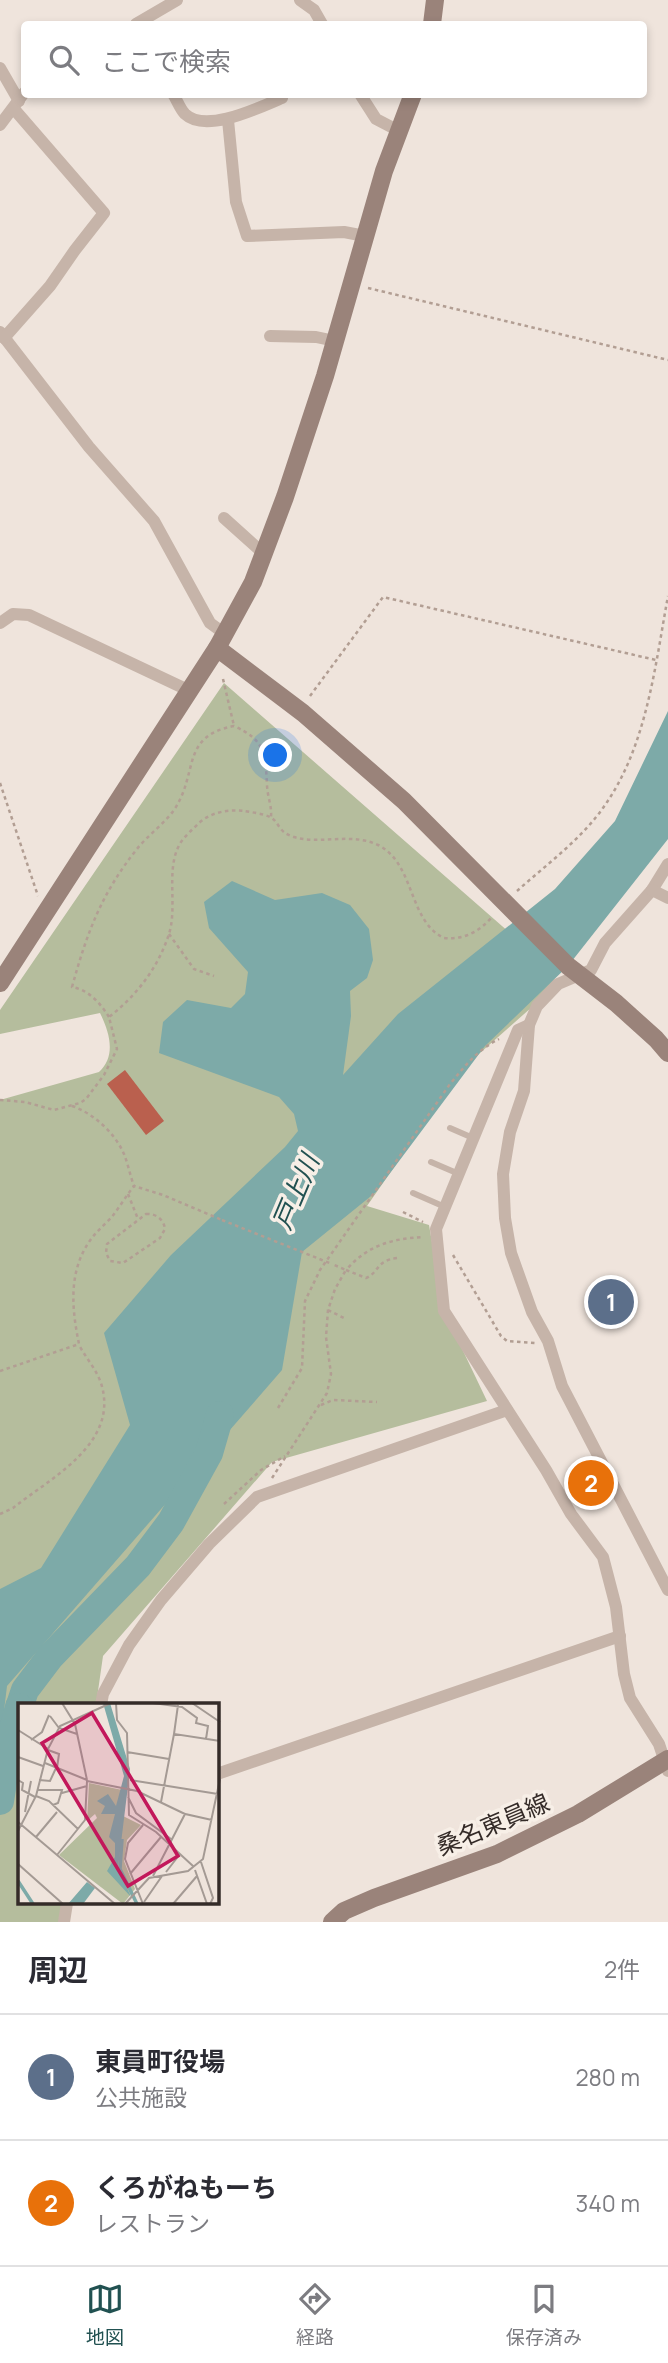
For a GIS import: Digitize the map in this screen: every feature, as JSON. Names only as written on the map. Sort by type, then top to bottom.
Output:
[{"type":"street","points":[[141,21],[177,0]]},
{"type":"street","points":[[300,0],[314,10],[320,21]]},
{"type":"street","points":[[432,21],[435,0]]},
{"type":"street","points":[[0,68],[19,101],[104,213],[50,286],[2,335],[89,447],[154,521],[221,641],[404,801],[574,971],[616,1003],[668,1053]]},
{"type":"street","points":[[175,98],[185,114],[194,119],[228,120],[282,99]]},
{"type":"street","points":[[362,98],[376,120],[399,131]]},
{"type":"street","points":[[0,983],[190,691],[253,582],[302,449],[384,171],[411,98]]},
{"type":"street","points":[[0,125],[19,101]]},
{"type":"street","points":[[228,120],[236,202],[247,236],[345,232],[365,236]]},
{"type":"street","points":[[270,336],[316,337],[335,341]]},
{"type":"street","points":[[224,518],[264,554]]},
{"type":"street","points":[[0,622],[13,614],[29,615],[190,691]]},
{"type":"street","points":[[667,1764],[659,1744],[630,1698],[624,1674],[616,1607],[603,1557],[571,1514],[546,1469],[444,1311],[436,1229],[523,1027],[537,1006],[558,984],[574,971],[591,970],[605,943],[652,890],[668,864]]},
{"type":"street","points":[[652,890],[668,898]]},
{"type":"street","points":[[523,1027],[524,1091],[510,1132],[503,1174],[505,1218],[511,1253],[531,1312],[548,1341],[562,1386],[668,1590]]},
{"type":"street","points":[[101,1703],[103,1694],[129,1644],[161,1600],[209,1544],[257,1497],[507,1410]]},
{"type":"street","points":[[219,1773],[620,1636]]},
{"type":"street","name":"桑名東員線","points":[[332,1922],[354,1906],[497,1854],[578,1814],[667,1764]]},
{"type":"street","points":[[64,1922],[67,1904]]},
{"type":"lane","points":[[450,1128],[473,1138]]},
{"type":"lane","points":[[431,1162],[458,1174]]},
{"type":"lane","points":[[413,1193],[445,1207]]},
{"type":"path","points":[[351,284],[668,360]]},
{"type":"path","points":[[109,1017],[147,979],[169,934],[172,923],[173,871],[180,843],[205,818],[227,810],[249,811],[271,817],[284,833],[297,838],[354,839],[383,848],[400,866],[428,925],[444,938],[463,938],[483,927],[509,906],[572,841],[605,806],[617,786],[641,730],[668,596]]},
{"type":"path","points":[[300,710],[383,597],[656,660]]},
{"type":"path","points":[[223,679],[234,726]]},
{"type":"path","points":[[0,1100],[25,1102],[54,1110],[80,1103],[86,1099],[111,1063],[117,1049],[109,1017],[99,1002],[72,987],[96,914],[108,888],[146,837],[173,812],[188,781],[195,750],[210,734],[234,726],[253,736],[264,752],[271,817]]},
{"type":"path","points":[[0,783],[40,900],[48,910]]},
{"type":"path","points":[[169,934],[194,969],[214,976]]},
{"type":"path","points":[[278,1408],[302,1368],[306,1301],[320,1270],[467,1063],[485,1046],[523,1027]]},
{"type":"path","points":[[69,1105],[87,1113],[116,1140],[123,1151],[134,1186]]},
{"type":"path","points":[[0,1514],[13,1508],[84,1452],[97,1436],[104,1394],[98,1375],[79,1344],[73,1314],[74,1281],[88,1242],[134,1186]]},
{"type":"path","points":[[134,1186],[163,1195],[366,1278],[372,1276],[382,1262],[397,1258]]},
{"type":"path","points":[[128,1194],[138,1219]]},
{"type":"path","points":[[403,1212],[429,1226]]},
{"type":"path","points":[[150,1213],[159,1217],[164,1225],[163,1234],[127,1261],[119,1264],[110,1261],[106,1253],[107,1244],[138,1219],[150,1213]]},
{"type":"path","points":[[262,1496],[327,1393],[331,1374],[326,1337],[328,1310],[335,1289],[346,1270]]},
{"type":"path","points":[[328,1310],[346,1320]]},
{"type":"path","points":[[0,1371],[79,1344]]},
{"type":"path","points":[[321,1405],[333,1401],[377,1402]]},
{"type":"path","points":[[224,1504],[261,1470],[285,1456]]},
{"type":"green space","points":[[224,683],[517,939],[558,984],[463,1068],[367,1206],[429,1225],[444,1311],[487,1401],[272,1462],[103,1656],[96,1703],[18,1703],[18,1904],[64,1904],[61,1922],[0,1922],[0,1100],[99,1072],[108,1059],[110,1043],[100,1013],[0,1034],[0,1010]]},
{"type":"water","points":[[668,711],[668,839],[568,966],[485,1046],[376,1192],[302,1252],[282,1370],[7,1686],[0,1744],[0,1589],[41,1568],[130,1425],[104,1333],[171,1255],[285,1147],[298,1131],[294,1114],[279,1097],[159,1053],[163,1022],[187,1000],[231,1008],[245,994],[248,972],[209,928],[204,902],[232,881],[275,900],[322,893],[350,905],[369,929],[373,960],[367,978],[350,991],[351,1016],[343,1075],[398,1014],[555,889],[615,821]]},
{"type":"building","points":[[125,1070],[164,1121],[146,1135],[107,1084]]},
{"type":"waterway","name":"戸上川","points":[[21,1703],[25,1690],[50,1657],[138,1566],[171,1522],[209,1453],[220,1415]]},
{"type":"waterway","name":"戸上川","points":[[0,1801],[9,1744],[18,1711]]},
{"type":"place","name":"東員町役場","points":[[611,1302]]},
{"type":"place","name":"くろがねもーち","points":[[591,1483]]}]
